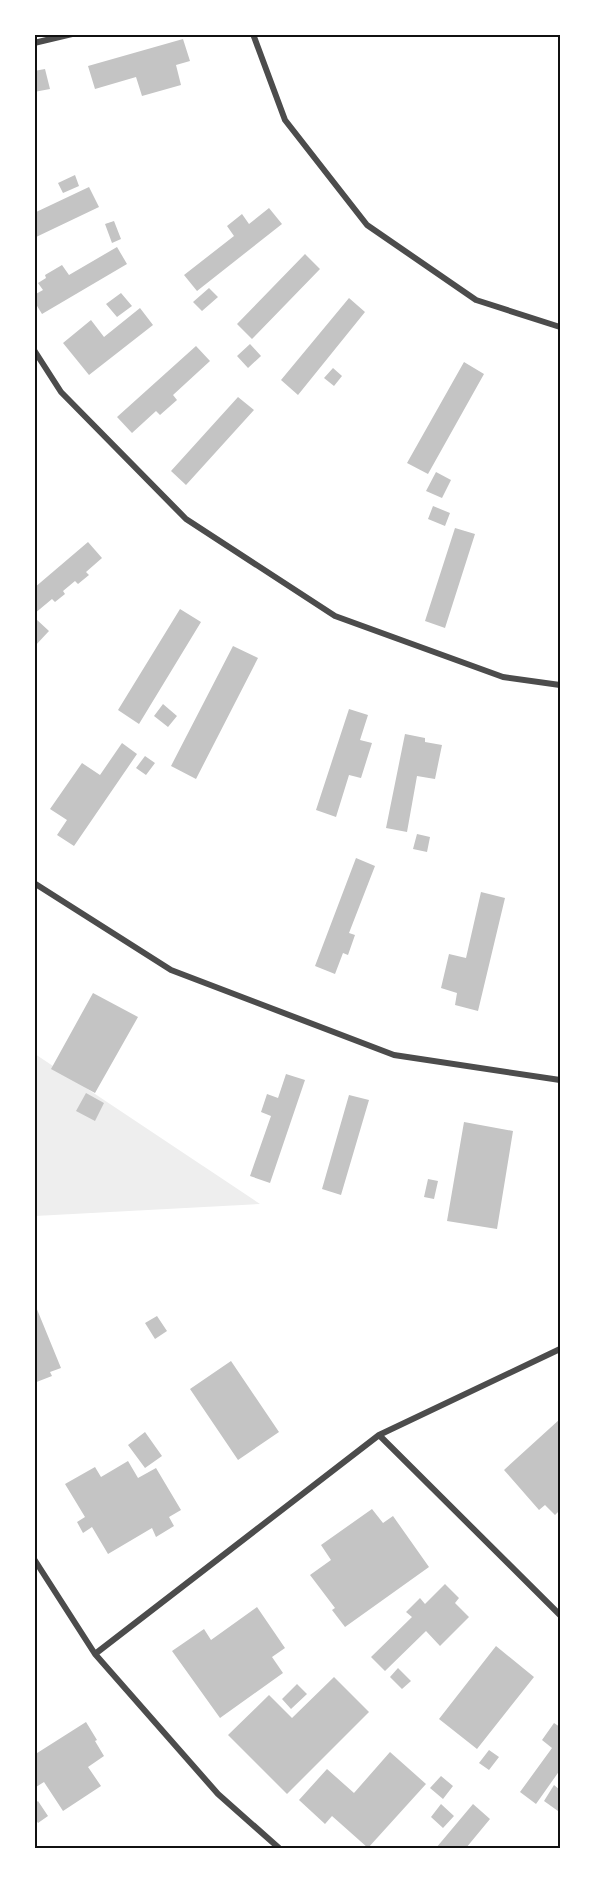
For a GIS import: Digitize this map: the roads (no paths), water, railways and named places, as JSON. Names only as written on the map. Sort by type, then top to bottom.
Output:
[{"type":"street","points":[[34,43],[72,34]]},
{"type":"street","points":[[253,34],[285,120],[367,225],[476,300],[561,327]]},
{"type":"street","points":[[34,350],[61,392],[186,519],[336,616],[503,677],[561,685]]},
{"type":"street","points":[[34,883],[171,970],[394,1055],[561,1080]]},
{"type":"street","points":[[95,1654],[378,1435],[561,1349]]},
{"type":"street","points":[[378,1435],[561,1615]]},
{"type":"street","points":[[34,1559],[95,1654],[218,1794],[279,1848]]}]
